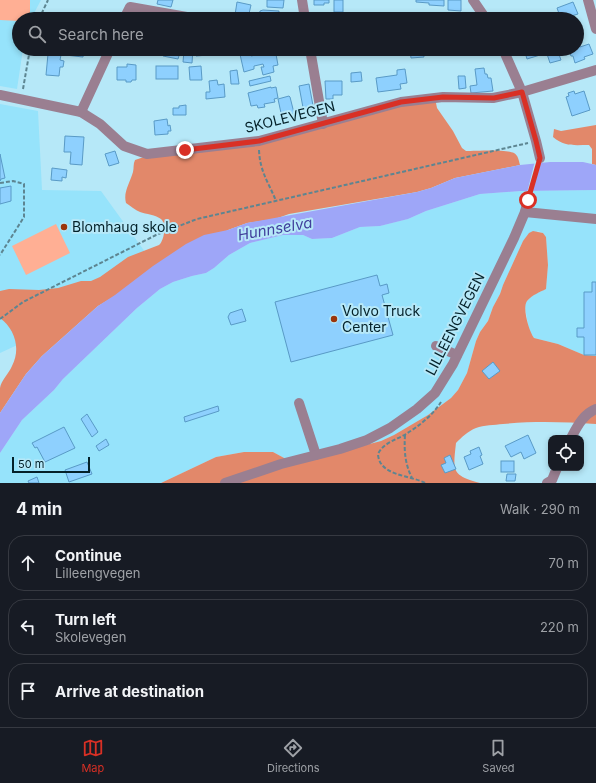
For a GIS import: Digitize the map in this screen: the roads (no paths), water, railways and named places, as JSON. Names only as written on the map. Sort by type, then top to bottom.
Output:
[{"type":"street","points":[[302,0],[304,12]]},
{"type":"street","points":[[473,0],[481,12]]},
{"type":"street","points":[[588,0],[596,29]]},
{"type":"street","points":[[128,12],[130,7],[158,12]]},
{"type":"street","points":[[81,112],[107,56]]},
{"type":"street","points":[[311,56],[323,124]]},
{"type":"street","points":[[506,56],[522,92],[540,158]]},
{"type":"street","name":"SKOLEVEGEN","points":[[0,95],[81,112],[100,124],[124,146],[147,154],[259,141],[401,102],[443,97],[494,98],[522,92],[596,70]]},
{"type":"street","name":"LILLEENGVEGEN","points":[[225,483],[281,464],[340,449],[367,440],[396,424],[417,409],[435,393],[453,364],[514,238],[525,212],[528,200]]},
{"type":"street","points":[[525,212],[596,219]]},
{"type":"street","points":[[436,346],[457,355]]},
{"type":"street","points":[[300,403],[316,455]]},
{"type":"street","points":[[573,435],[580,423],[591,411],[596,409]]},
{"type":"street","points":[[547,483],[552,480],[556,471]]},
{"type":"water","name":"Hunnselva","points":[[550,162],[583,162],[596,165],[596,190],[521,191],[480,194],[426,211],[408,219],[380,226],[360,227],[332,238],[312,239],[303,235],[283,235],[250,243],[229,255],[206,273],[173,282],[160,289],[137,308],[63,379],[54,390],[22,420],[0,453],[0,413],[26,374],[42,356],[98,306],[186,244],[204,235],[228,230],[247,223],[417,192],[455,178],[520,165]]},
{"type":"place","name":"Blomhaug skole","points":[[64,227]]},
{"type":"place","name":"Volvo Truck Center","points":[[334,319]]}]
